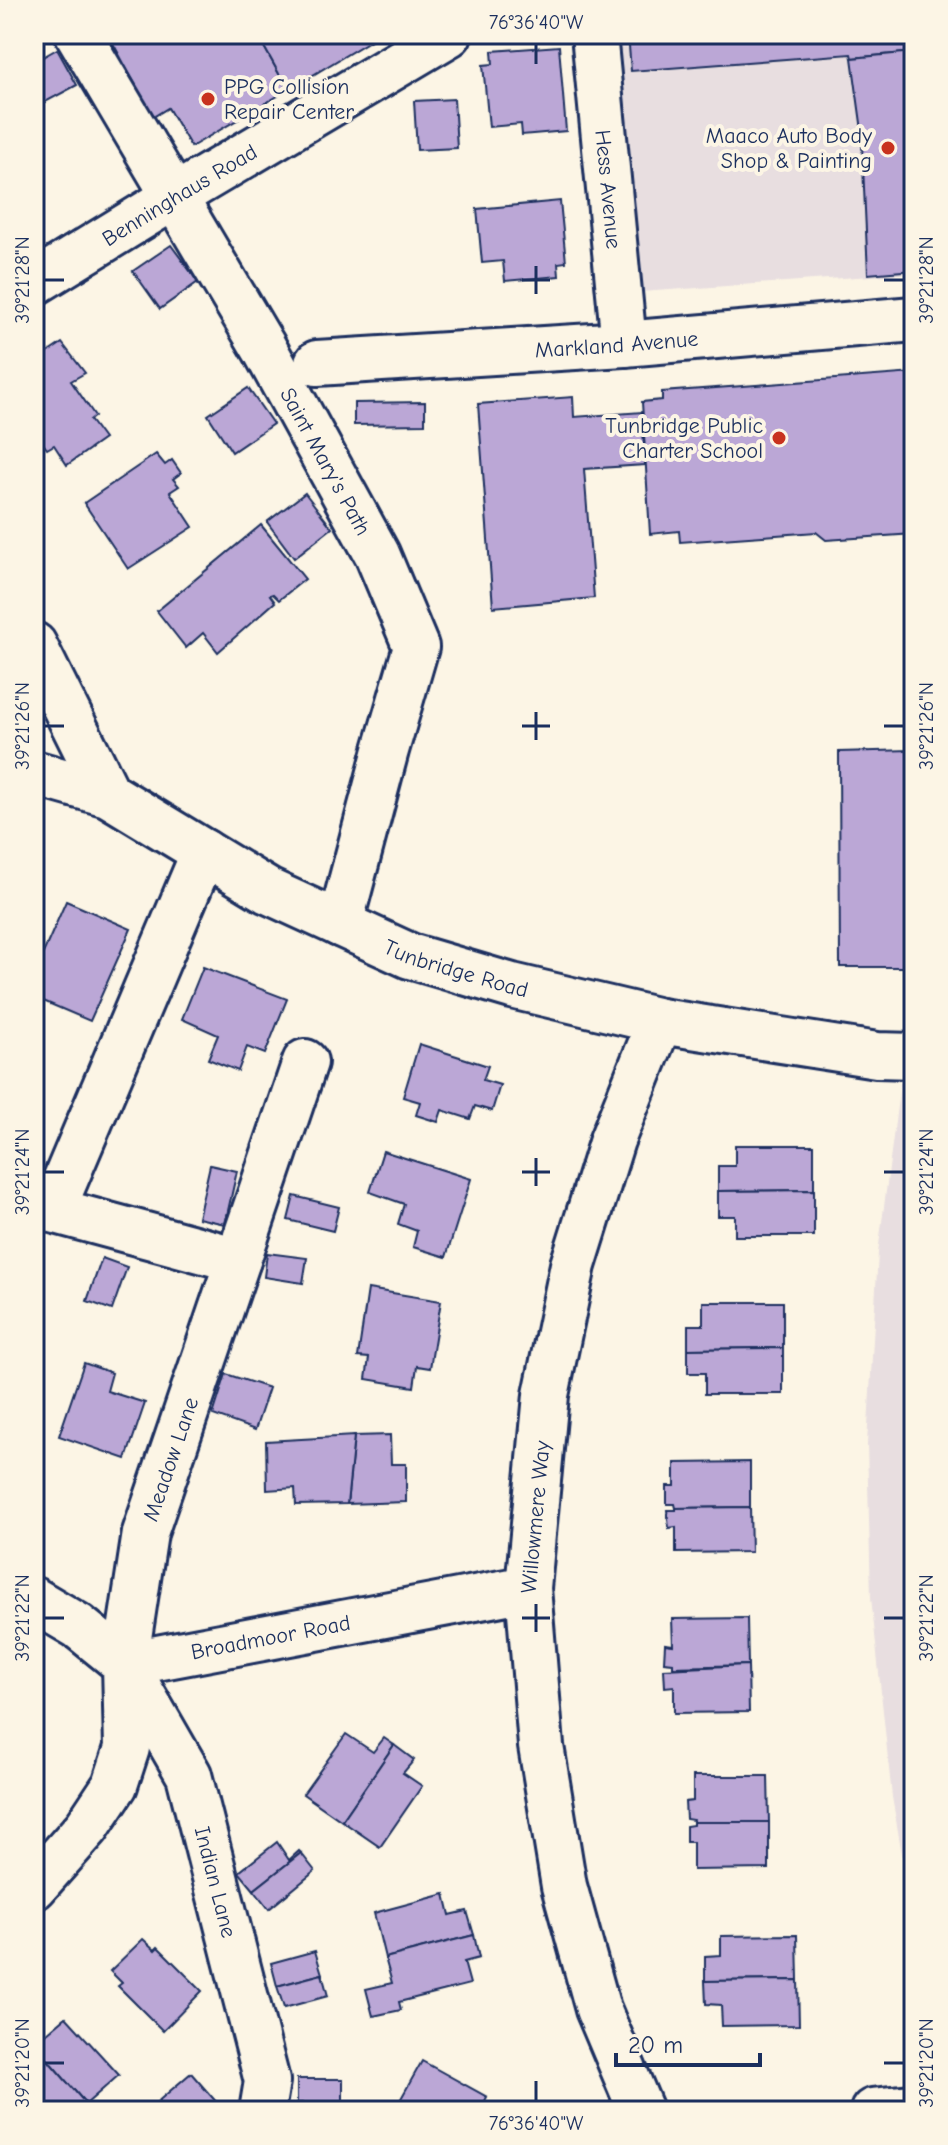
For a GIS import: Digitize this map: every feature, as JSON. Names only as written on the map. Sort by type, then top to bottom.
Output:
[{"type":"street","name":"Saint Mary's Path","points":[[78,34],[264,348],[377,554],[416,647],[340,924]]},
{"type":"street","name":"Benninghaus Road","points":[[34,283],[449,34]]},
{"type":"street","name":"Hess Avenue","points":[[594,34],[624,344]]},
{"type":"street","name":"Markland Avenue","points":[[317,363],[624,344],[914,319]]},
{"type":"street","points":[[34,645],[108,794]]},
{"type":"street","name":"Tunbridge Road","points":[[34,773],[108,794],[268,891],[410,956],[512,986],[660,1021],[877,1055],[914,1056]]},
{"type":"street","points":[[204,852],[44,1207],[238,1260]]},
{"type":"street","name":"Willowmere Way","points":[[641,2111],[598,2009],[564,1886],[541,1746],[528,1588],[546,1395],[573,1265],[612,1140],[660,1021]]},
{"type":"street","name":"Meadow Lane","points":[[34,1887],[87,1827],[115,1785],[127,1748],[125,1664],[145,1533],[305,1062]]},
{"type":"street","name":"Broadmoor Road","points":[[125,1664],[528,1588]]},
{"type":"street","points":[[34,1600],[78,1626],[125,1664]]},
{"type":"street","name":"Indian Lane","points":[[125,1664],[189,1775],[267,2081],[262,2111]]},
{"type":"street","points":[[873,2111],[914,2107]]},
{"type":"shaded area","points":[[619,34],[914,34],[914,273],[641,292]]},
{"type":"shaded area","points":[[900,1083],[914,1083],[914,1923],[892,1797],[871,1597],[867,1444],[878,1253]]},
{"type":"building","name":"PPG Collision Repair Center","points":[[108,34],[257,34],[288,90],[191,147],[168,108],[153,117]]},
{"type":"building","points":[[257,34],[381,34],[288,90]]},
{"type":"building","points":[[628,34],[914,34],[914,52],[631,71]]},
{"type":"building","points":[[559,46],[566,131],[522,135],[521,124],[489,127],[483,65],[493,64],[492,51]]},
{"type":"building","points":[[57,49],[77,85],[38,106],[34,98],[34,62]]},
{"type":"building","name":"Maaco Auto Body Shop & Painting","points":[[914,52],[914,270],[868,274],[861,123],[852,58]]},
{"type":"building","points":[[454,99],[457,148],[417,150],[414,101]]},
{"type":"building","points":[[560,201],[566,262],[558,263],[559,276],[505,281],[503,261],[482,263],[477,209]]},
{"type":"building","points":[[171,245],[198,282],[160,309],[133,271]]},
{"type":"building","points":[[62,343],[85,373],[71,381],[95,416],[90,420],[104,439],[67,465],[54,445],[47,449],[34,431],[34,362]]},
{"type":"building","name":"Tunbridge Public Charter School","points":[[914,373],[914,534],[826,540],[816,532],[680,542],[679,531],[650,534],[642,402],[662,400],[662,392]]},
{"type":"building","points":[[248,388],[273,424],[232,452],[208,415]]},
{"type":"building","points":[[573,397],[574,417],[642,412],[645,465],[584,469],[594,598],[493,607],[478,404]]},
{"type":"building","points":[[425,402],[425,424],[354,425],[354,403]]},
{"type":"building","points":[[156,454],[165,465],[172,460],[181,473],[173,479],[179,486],[170,492],[193,527],[128,569],[84,503]]},
{"type":"building","points":[[305,493],[332,528],[294,558],[267,522]]},
{"type":"building","points":[[261,525],[305,579],[279,600],[270,595],[275,602],[218,652],[203,633],[186,648],[157,611]]},
{"type":"building","points":[[911,750],[911,770],[914,770],[914,967],[840,967],[839,752]]},
{"type":"building","points":[[66,901],[131,929],[90,1021],[34,997],[34,974]]},
{"type":"building","points":[[203,967],[287,999],[265,1054],[247,1047],[238,1071],[208,1059],[218,1035],[182,1019]]},
{"type":"building","points":[[419,1044],[488,1066],[483,1080],[500,1085],[492,1111],[475,1106],[470,1119],[442,1110],[438,1122],[416,1115],[420,1102],[403,1097]]},
{"type":"building","points":[[735,1145],[814,1145],[814,1190],[718,1191],[718,1166],[735,1166]]},
{"type":"building","points":[[383,1151],[471,1179],[446,1257],[413,1247],[417,1231],[398,1224],[404,1204],[370,1192]]},
{"type":"building","points":[[210,1165],[237,1171],[225,1224],[198,1218]]},
{"type":"building","points":[[814,1190],[814,1236],[735,1236],[735,1216],[718,1216],[718,1191]]},
{"type":"building","points":[[294,1196],[339,1207],[333,1231],[288,1220]]},
{"type":"building","points":[[267,1253],[307,1258],[303,1283],[264,1277]]},
{"type":"building","points":[[102,1258],[127,1267],[112,1310],[87,1301]]},
{"type":"building","points":[[368,1289],[441,1301],[430,1368],[417,1366],[414,1387],[366,1379],[369,1358],[358,1357]]},
{"type":"building","points":[[703,1302],[783,1302],[783,1348],[688,1349],[688,1325],[703,1325]]},
{"type":"building","points":[[783,1348],[783,1394],[705,1394],[705,1373],[688,1373],[688,1349]]},
{"type":"building","points":[[84,1363],[112,1373],[107,1391],[145,1403],[126,1459],[59,1436]]},
{"type":"building","points":[[226,1374],[269,1388],[255,1430],[213,1415]]},
{"type":"building","points":[[390,1435],[391,1464],[406,1464],[406,1502],[347,1504],[354,1436]]},
{"type":"building","points":[[354,1436],[347,1504],[296,1505],[295,1488],[267,1490],[266,1441]]},
{"type":"building","points":[[750,1462],[750,1507],[676,1508],[675,1504],[667,1504],[667,1486],[675,1486],[675,1463]]},
{"type":"building","points":[[750,1507],[751,1552],[676,1553],[676,1527],[669,1528],[667,1510]]},
{"type":"building","points":[[747,1618],[748,1665],[673,1667],[673,1663],[664,1662],[665,1644],[673,1645],[672,1619]]},
{"type":"building","points":[[748,1665],[749,1712],[674,1713],[674,1686],[665,1687],[664,1669]]},
{"type":"building","points":[[346,1734],[373,1752],[384,1738],[394,1745],[342,1821],[303,1794]]},
{"type":"building","points":[[394,1745],[414,1760],[403,1773],[422,1786],[380,1847],[342,1821]]},
{"type":"building","points":[[693,1776],[768,1776],[769,1822],[693,1822],[686,1819],[685,1802],[693,1801]]},
{"type":"building","points":[[693,1822],[769,1822],[769,1869],[693,1870],[693,1842],[686,1842],[686,1826],[693,1825]]},
{"type":"building","points":[[277,1842],[289,1860],[299,1851],[301,1853],[254,1890],[239,1872]]},
{"type":"building","points":[[301,1853],[315,1871],[269,1909],[254,1890]]},
{"type":"building","points":[[445,1894],[450,1915],[467,1911],[474,1935],[385,1958],[374,1913]]},
{"type":"building","points":[[474,1935],[479,1958],[464,1962],[470,1984],[399,2002],[401,2010],[373,2016],[366,1989],[392,1983],[385,1958]]},
{"type":"building","points":[[797,1935],[798,1980],[705,1981],[705,1956],[721,1955],[721,1936]]},
{"type":"building","points":[[143,1939],[155,1950],[158,1947],[202,1991],[163,2031],[118,1986],[122,1983],[110,1971]]},
{"type":"building","points":[[315,1951],[322,1974],[277,1986],[271,1963]]},
{"type":"building","points":[[322,1974],[328,1996],[284,2008],[277,1986]]},
{"type":"building","points":[[798,1980],[799,2025],[722,2026],[721,2005],[706,2004],[705,1981]]},
{"type":"building","points":[[66,2017],[119,2075],[86,2104],[34,2044]]},
{"type":"building","points":[[34,2044],[86,2104],[78,2111],[34,2111]]},
{"type":"building","points":[[422,2061],[487,2097],[480,2111],[415,2111],[399,2102]]},
{"type":"building","points":[[191,2073],[219,2105],[213,2111],[164,2111],[156,2103]]},
{"type":"building","points":[[297,2079],[343,2079],[343,2105],[297,2103]]},
{"type":"building","points":[[399,2102],[413,2110],[415,2111],[394,2111]]},
{"type":"building","points":[[297,2103],[343,2105],[343,2111],[297,2111]]},
{"type":"place","name":"PPG Collision Repair Center","points":[[208,99]]},
{"type":"place","name":"Maaco Auto Body Shop & Painting","points":[[888,148]]},
{"type":"place","name":"Tunbridge Public Charter School","points":[[779,438]]}]
